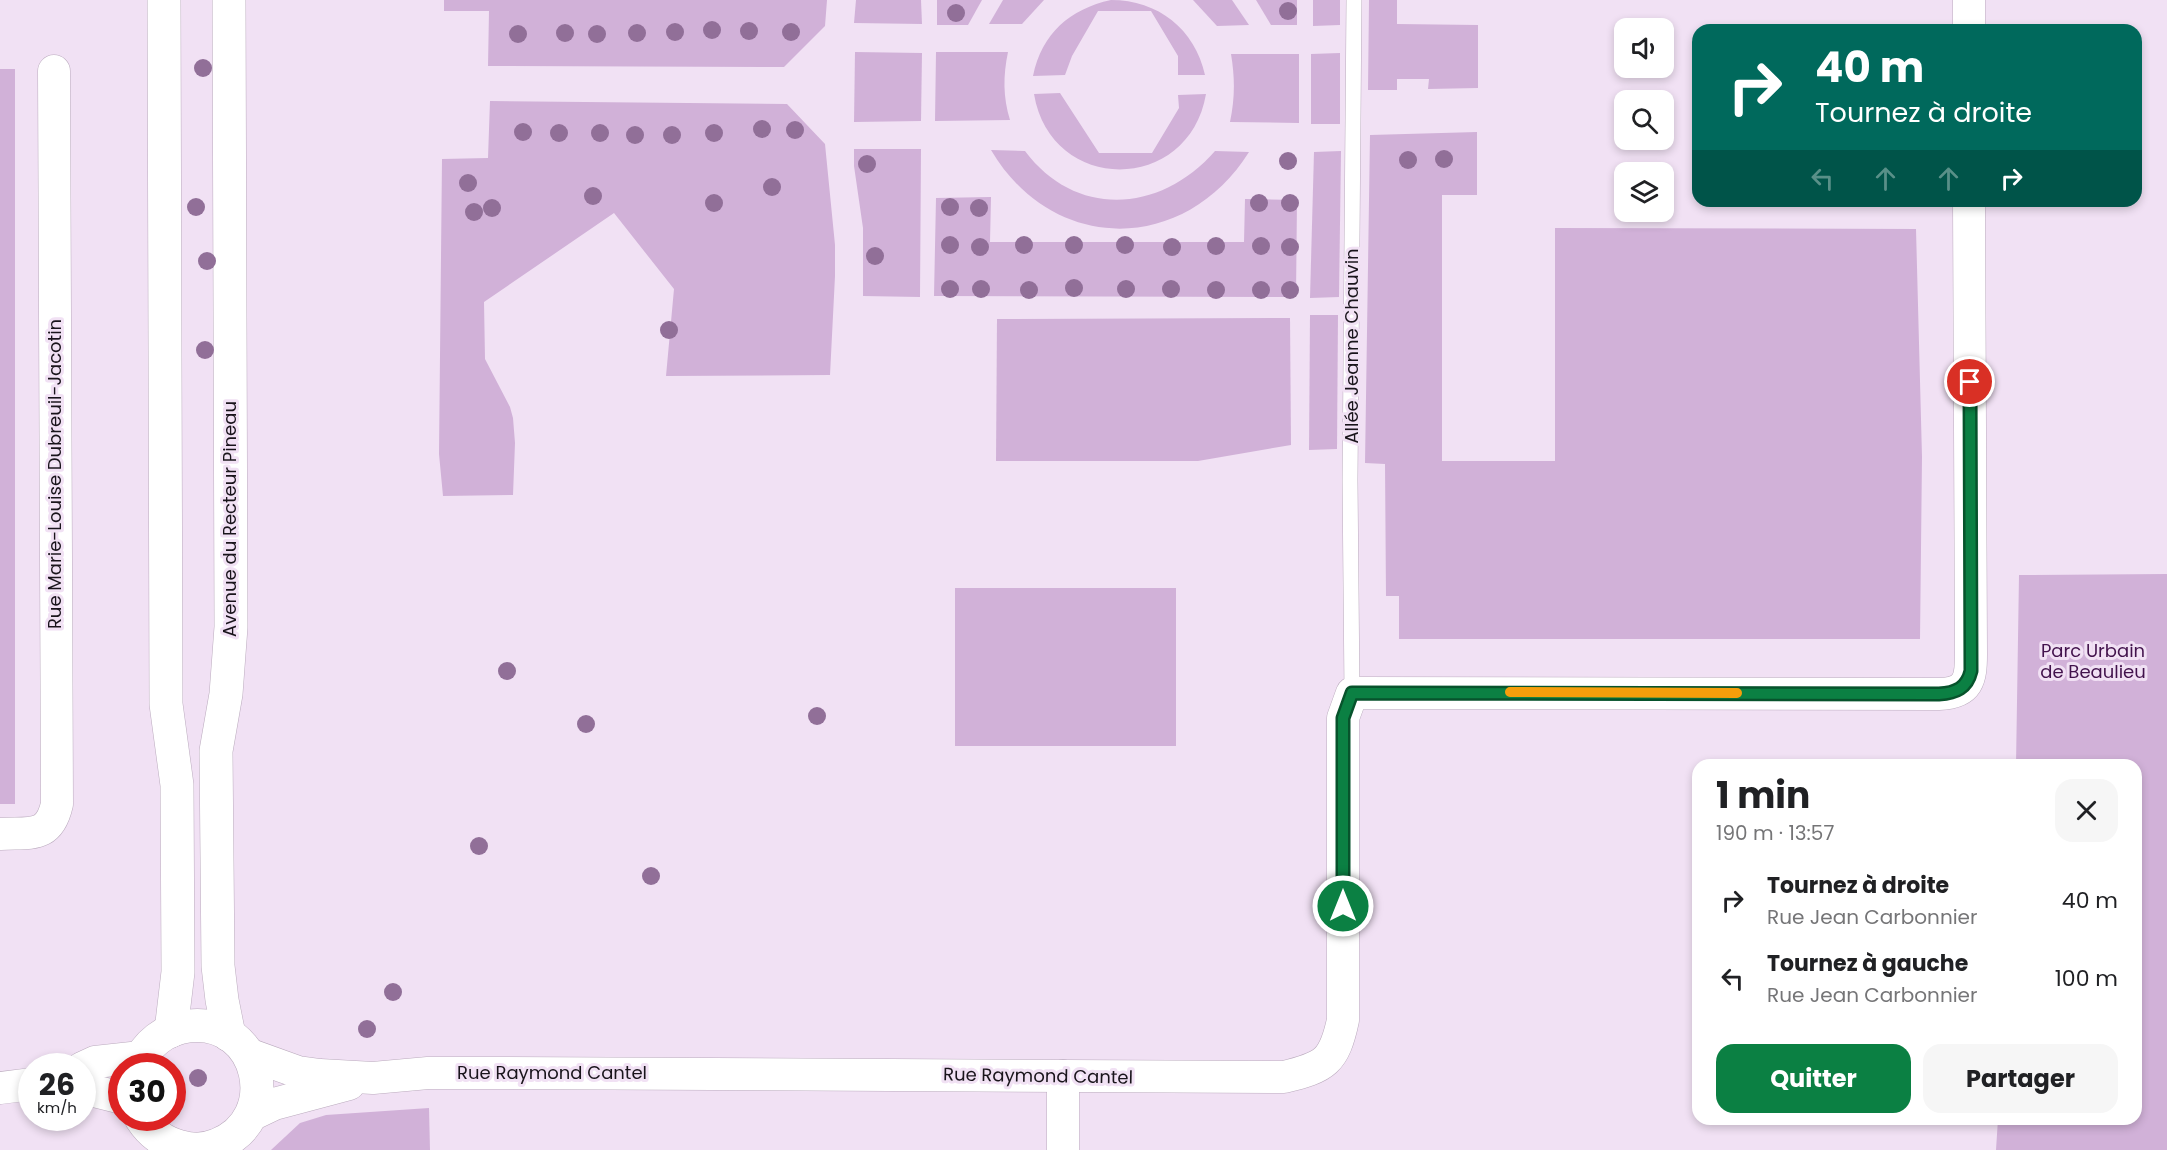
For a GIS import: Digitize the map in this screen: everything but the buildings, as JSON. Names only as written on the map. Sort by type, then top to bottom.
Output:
[{"type":"main road","points":[[164,0],[166,704],[177,785],[178,972],[171,1031]]},
{"type":"main road","name":"Avenue du Recteur Pineau","points":[[229,0],[231,627],[226,694],[216,752],[218,966],[222,1000],[238,1045],[257,1080],[255,1104],[242,1131]]},
{"type":"main road","points":[[146,1053],[157,1038],[187,1027],[204,1026],[220,1030],[238,1045]]},
{"type":"main road","points":[[151,1131],[166,1146],[187,1149],[212,1147],[242,1131]]},
{"type":"street","points":[[1969,0],[1969,24]]},
{"type":"street","name":"Rue Marie-Louise Dubreuil-Jacotin","points":[[0,834],[37,831],[47,827],[53,818],[57,804],[54,71]]},
{"type":"street","points":[[1352,693],[1939,694],[1956,692],[1964,686],[1971,671],[1970,207]]},
{"type":"street","name":"Rue Raymond Cantel","points":[[242,1131],[274,1104],[373,1078],[428,1073],[1284,1077],[1300,1073],[1323,1063],[1338,1046],[1343,1020],[1343,718],[1352,693]]},
{"type":"street","name":"Rue Raymond Cantel","points":[[238,1045],[298,1072],[373,1078]]},
{"type":"street","points":[[1063,1076],[1063,1150]]},
{"type":"street","points":[[0,1088],[18,1086]]},
{"type":"lane","name":"Allée Jeanne Chauvin","points":[[1352,693],[1350,480],[1354,0]]},
{"type":"green space","points":[[444,0],[827,0],[825,26],[784,67],[488,66],[489,11],[444,11]]},
{"type":"green space","points":[[856,0],[921,0],[922,24],[854,23]]},
{"type":"green space","points":[[937,0],[982,0],[968,25],[937,25]]},
{"type":"green space","points":[[1003,0],[1044,0],[1022,24],[989,24]]},
{"type":"green space","points":[[1111,0],[1144,5],[1172,20],[1193,44],[1205,75],[1178,75],[1178,56],[1151,11],[1098,11],[1072,56],[1065,75],[1033,76],[1043,47],[1060,25],[1083,10]]},
{"type":"green space","points":[[1193,0],[1232,0],[1249,25],[1217,26]]},
{"type":"green space","points":[[1256,0],[1297,0],[1297,25],[1271,25]]},
{"type":"green space","points":[[1313,0],[1340,0],[1340,25],[1313,26]]},
{"type":"green space","points":[[1369,0],[1397,0],[1397,24],[1478,25],[1478,88],[1428,89],[1429,79],[1397,79],[1397,90],[1368,90]]},
{"type":"green space","points":[[855,52],[922,53],[921,121],[854,122]]},
{"type":"green space","points":[[936,52],[1008,52],[1004,86],[1010,120],[935,121]]},
{"type":"green space","points":[[1340,53],[1340,124],[1311,124],[1311,54]]},
{"type":"green space","points":[[1231,54],[1299,54],[1299,123],[1230,122],[1234,88]]},
{"type":"green space","points":[[0,69],[15,69],[15,804],[0,804]]},
{"type":"green space","points":[[1060,93],[1099,153],[1152,153],[1179,108],[1178,95],[1206,94],[1194,127],[1174,150],[1149,165],[1120,169],[1091,165],[1066,151],[1046,127],[1034,94]]},
{"type":"green space","points":[[490,101],[787,104],[825,144],[835,245],[830,375],[666,376],[674,289],[614,213],[484,302],[485,359],[510,407],[513,418],[515,443],[513,495],[443,496],[439,454],[442,159],[488,158]]},
{"type":"green space","points":[[1477,132],[1477,195],[1442,195],[1442,461],[1555,461],[1555,228],[1916,229],[1922,457],[1920,639],[1399,639],[1399,596],[1386,596],[1385,464],[1365,463],[1370,135]]},
{"type":"green space","points":[[854,149],[921,149],[920,297],[863,296],[863,228],[854,166]]},
{"type":"green space","points":[[991,150],[1025,151],[1046,173],[1069,188],[1093,197],[1119,200],[1145,196],[1170,187],[1193,172],[1215,151],[1249,152],[1222,186],[1190,209],[1156,224],[1119,229],[1083,224],[1048,209],[1017,184]]},
{"type":"green space","points":[[1341,151],[1339,297],[1310,298],[1314,152]]},
{"type":"green space","points":[[991,197],[990,242],[1244,242],[1245,199],[1297,200],[1296,297],[934,296],[936,198]]},
{"type":"green space","points":[[1310,315],[1338,315],[1337,449],[1309,450]]},
{"type":"green space","points":[[1290,318],[1291,445],[1198,461],[996,461],[997,319]]},
{"type":"green space","name":"Parc Urbain de Beaulieu","points":[[2167,574],[2167,1150],[1996,1150],[1998,1125],[2142,1125],[2142,759],[2016,759],[2019,575]]},
{"type":"green space","points":[[955,588],[1176,588],[1176,746],[955,746]]},
{"type":"green space","points":[[429,1108],[430,1150],[271,1150],[300,1123],[326,1115]]},
{"type":"slow traffic","points":[[1510,692],[1737,693]]},
{"type":"route","points":[[1343,906],[1343,718],[1352,693],[1939,694],[1956,692],[1964,686],[1971,671],[1970,382]]}]
